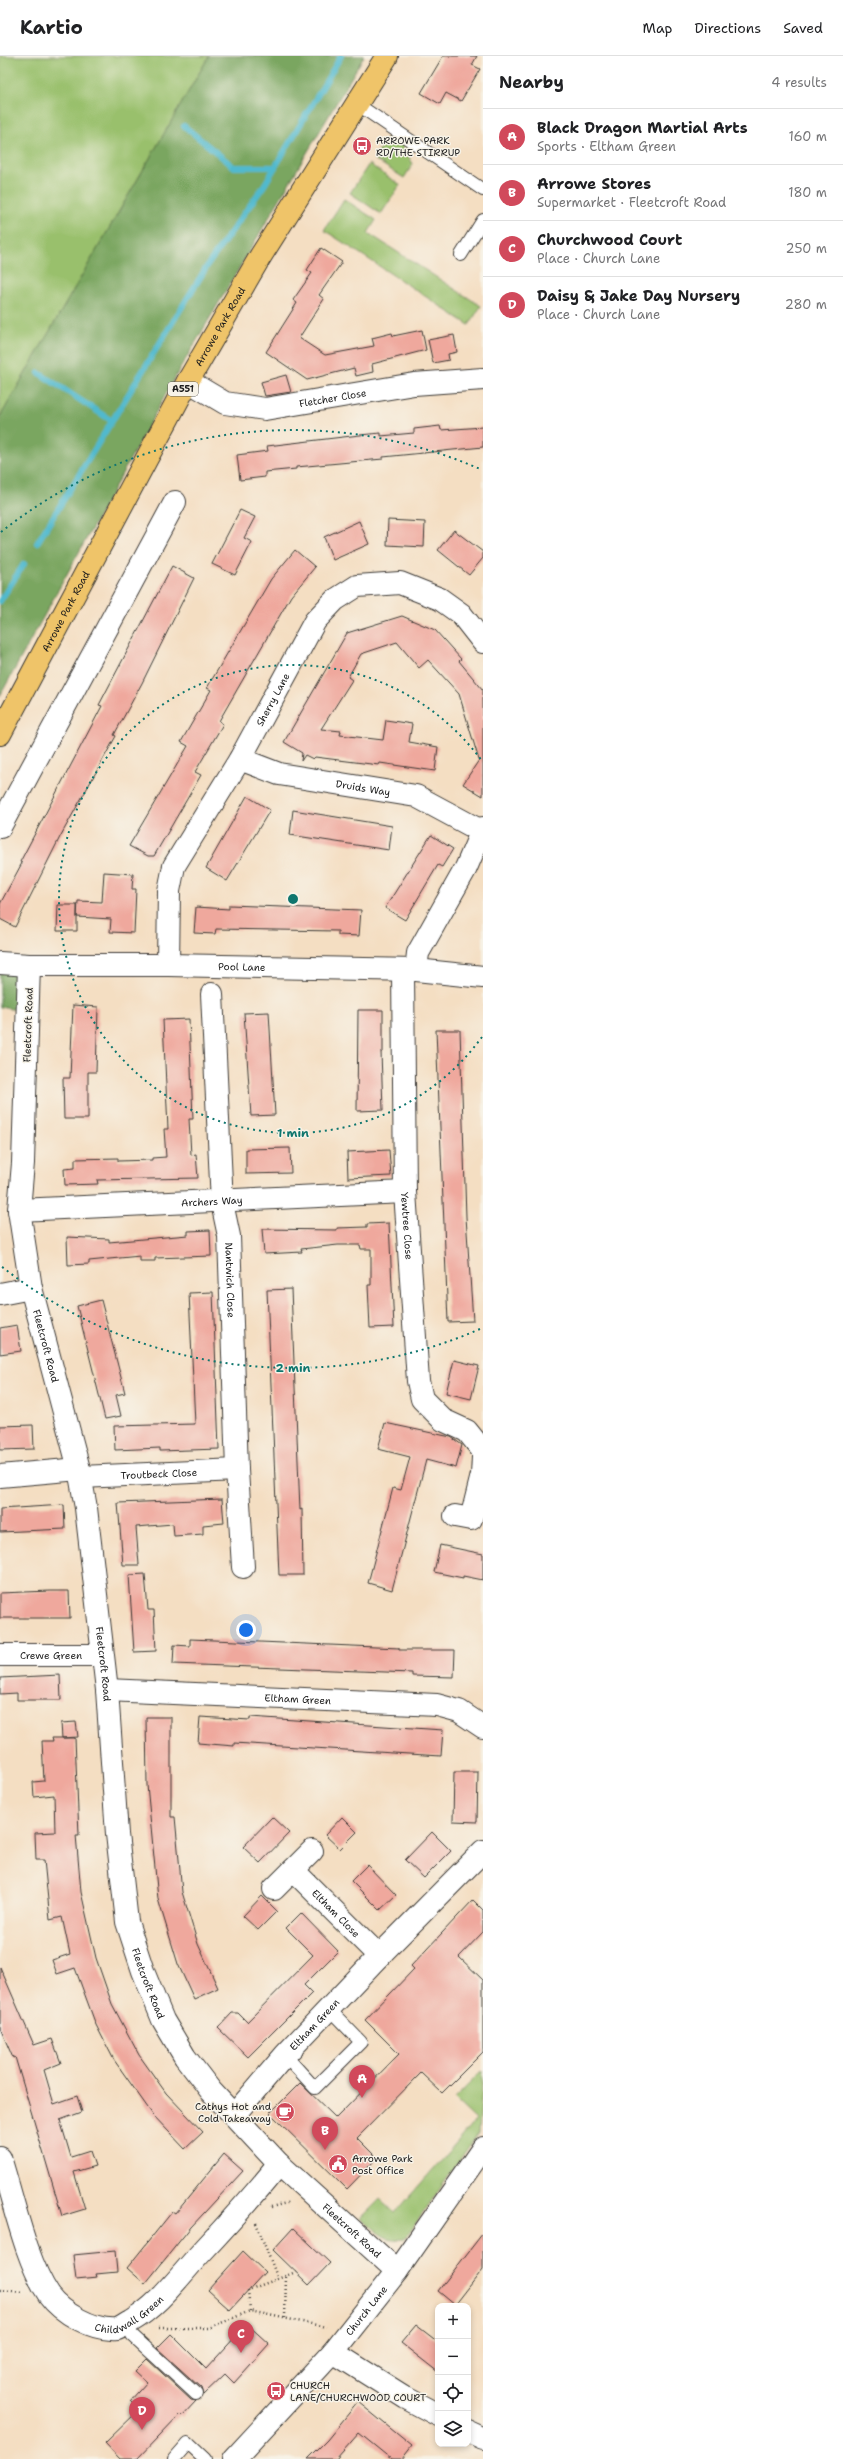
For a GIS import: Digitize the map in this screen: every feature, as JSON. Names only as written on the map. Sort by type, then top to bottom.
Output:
[{"type":"main road","name":"Arrowe Park Road","points":[[0,734],[188,381],[260,257],[388,56]]},
{"type":"street","name":"Fletcher Close","points":[[188,381],[225,403],[265,409],[414,384],[483,379]]},
{"type":"street","points":[[0,827],[175,502]]},
{"type":"street","name":"Sherry Lane","points":[[168,965],[169,891],[174,866],[240,759],[315,621],[335,600],[357,586],[400,583],[440,599],[461,614],[476,620],[483,642]]},
{"type":"street","name":"Druids Way","points":[[240,759],[279,774],[416,796],[482,829]]},
{"type":"street","points":[[410,971],[418,953],[466,868],[482,829]]},
{"type":"street","name":"Pool Lane","points":[[0,963],[29,965],[168,965],[410,971],[483,977]]},
{"type":"street","name":"Fleetcroft Road","points":[[29,965],[23,1163],[19,1210],[31,1288],[80,1473],[107,1690],[116,1834],[127,1922],[143,1971],[163,2020],[211,2092],[279,2164],[306,2190],[397,2271]]},
{"type":"street","name":"Yewtree Close","points":[[410,971],[405,1192],[409,1225],[418,1381],[422,1399],[442,1420],[467,1431],[483,1451]]},
{"type":"street","name":"Nantwich Close","points":[[212,994],[222,1202],[229,1236],[237,1470],[243,1567]]},
{"type":"street","name":"Archers Way","points":[[19,1210],[222,1202],[405,1192]]},
{"type":"street","points":[[0,1294],[31,1288]]},
{"type":"street","points":[[465,1524],[482,1475],[483,1457]]},
{"type":"street","name":"Troutbeck Close","points":[[0,1476],[237,1470]]},
{"type":"street","name":"Crewe Green","points":[[0,1655],[102,1655]]},
{"type":"street","name":"Eltham Green","points":[[107,1690],[437,1705],[459,1711],[483,1727]]},
{"type":"street","points":[[274,1889],[312,1850]]},
{"type":"street","name":"Eltham Green","points":[[234,2115],[285,2056],[330,2010],[379,1956],[483,1851]]},
{"type":"street","name":"Eltham Close","points":[[293,1870],[379,1956]]},
{"type":"street","name":"Church Lane","points":[[234,2459],[333,2352],[397,2271],[483,2148]]},
{"type":"street","name":"Childwall Green","points":[[0,2158],[35,2270],[58,2307],[96,2326],[117,2329],[130,2325],[161,2300],[249,2210],[279,2164]]},
{"type":"street","points":[[333,2352],[406,2398],[435,2413]]},
{"type":"street","points":[[471,2432],[483,2438]]},
{"type":"lane","points":[[357,104],[483,190]]},
{"type":"lane","points":[[461,255],[483,220]]},
{"type":"lane","points":[[285,2056],[315,2088],[361,2042],[330,2010]]},
{"type":"lane","points":[[130,2325],[132,2334],[196,2394]]},
{"type":"lane","points":[[174,2459],[188,2443],[205,2459]]},
{"type":"path","points":[[278,2279],[249,2210],[295,2200],[306,2190]]},
{"type":"path","points":[[250,2311],[248,2290],[296,2272]]},
{"type":"path","points":[[285,2318],[286,2275]]},
{"type":"path","points":[[130,2325],[209,2328],[250,2311],[328,2328]]},
{"type":"green space","points":[[0,56],[209,56],[0,417]]},
{"type":"green space","points":[[209,56],[364,56],[177,374],[0,696],[0,417]]},
{"type":"green space","points":[[387,138],[399,139],[413,164],[404,178],[374,159]]},
{"type":"green space","points":[[369,164],[400,185],[381,214],[350,193]]},
{"type":"green space","points":[[344,199],[376,220],[368,233],[481,306],[469,325],[324,230]]},
{"type":"green space","points":[[0,969],[21,969],[20,1004],[16,1010],[0,1007]]},
{"type":"green space","points":[[483,2070],[479,2133],[405,2239],[391,2239],[376,2231],[361,2218],[380,2199],[395,2213],[476,2120],[454,2099]]},
{"type":"building","points":[[443,56],[477,56],[472,65],[480,69],[461,101],[446,93],[440,104],[421,93]]},
{"type":"building","points":[[321,248],[342,262],[319,295],[324,299],[299,338],[325,355],[374,346],[372,338],[392,333],[393,336],[422,330],[426,350],[372,364],[373,372],[356,376],[354,368],[307,380],[266,352],[297,303],[293,300],[312,273],[307,270]]},
{"type":"building","points":[[454,335],[457,352],[448,354],[449,360],[433,363],[428,340]]},
{"type":"building","points":[[286,375],[291,392],[265,396],[261,382]]},
{"type":"building","points":[[440,426],[441,430],[483,427],[483,447],[383,457],[383,459],[296,467],[296,469],[265,472],[265,477],[240,480],[237,455],[268,451],[267,446],[381,433],[381,436],[414,433],[414,429]]},
{"type":"building","points":[[240,510],[255,517],[244,538],[252,542],[235,575],[212,564]]},
{"type":"building","points":[[388,520],[425,522],[424,547],[387,545]]},
{"type":"building","points":[[359,521],[369,544],[333,560],[324,537]]},
{"type":"building","points":[[454,530],[483,552],[483,558],[469,575],[438,550]]},
{"type":"building","points":[[295,550],[315,567],[291,596],[219,721],[223,724],[195,772],[201,775],[154,856],[148,856],[129,846],[188,746],[181,742],[211,690],[207,688],[271,579]]},
{"type":"building","points":[[172,566],[194,578],[142,683],[114,735],[116,736],[60,837],[15,927],[0,919],[0,904],[22,863],[20,862],[102,706],[99,705]]},
{"type":"building","points":[[402,616],[435,630],[461,659],[459,661],[483,690],[483,796],[463,784],[479,760],[459,694],[428,660],[419,668],[397,642],[361,654],[348,677],[352,680],[321,729],[341,731],[340,735],[383,740],[386,720],[412,724],[409,742],[438,747],[435,771],[380,763],[379,765],[315,757],[313,759],[305,755],[301,761],[302,753],[284,742],[347,633]]},
{"type":"building","points":[[247,796],[270,810],[227,881],[206,868]]},
{"type":"building","points":[[293,810],[392,826],[389,850],[290,835]]},
{"type":"building","points":[[431,835],[453,849],[442,867],[438,865],[405,920],[385,908]]},
{"type":"building","points":[[104,872],[133,874],[132,889],[136,889],[134,933],[110,932],[111,919],[77,917],[78,901],[102,902]]},
{"type":"building","points":[[58,905],[77,905],[77,931],[57,931]]},
{"type":"building","points":[[229,905],[361,910],[359,936],[338,935],[338,931],[216,929],[215,934],[194,933],[196,907],[229,909]]},
{"type":"building","points":[[73,1005],[98,1007],[96,1072],[88,1072],[88,1119],[64,1119],[63,1078],[70,1078]]},
{"type":"building","points":[[358,1010],[383,1010],[383,1052],[381,1052],[383,1110],[357,1111]]},
{"type":"building","points":[[269,1012],[275,1115],[251,1116],[244,1013]]},
{"type":"building","points":[[189,1019],[193,1119],[189,1119],[191,1155],[196,1154],[198,1178],[97,1180],[98,1184],[65,1185],[64,1169],[75,1168],[75,1159],[118,1158],[118,1161],[152,1160],[152,1158],[166,1157],[164,1129],[168,1129],[163,1020]]},
{"type":"building","points":[[436,1030],[460,1030],[466,1217],[473,1321],[448,1322]]},
{"type":"building","points":[[290,1148],[291,1173],[246,1174],[246,1149]]},
{"type":"building","points":[[389,1150],[391,1176],[348,1178],[347,1152]]},
{"type":"building","points":[[389,1223],[394,1327],[370,1328],[368,1285],[371,1285],[371,1249],[361,1249],[360,1245],[338,1245],[301,1249],[302,1252],[264,1254],[262,1229],[337,1230],[337,1228],[367,1227],[367,1224]]},
{"type":"building","points":[[210,1230],[211,1256],[155,1258],[155,1261],[140,1261],[140,1256],[89,1261],[89,1264],[68,1265],[67,1237],[109,1239],[109,1242],[188,1235],[188,1231]]},
{"type":"building","points":[[291,1289],[300,1510],[302,1509],[303,1575],[279,1575],[267,1290]]},
{"type":"building","points":[[213,1292],[219,1449],[160,1451],[160,1448],[115,1450],[114,1426],[195,1424],[189,1293]]},
{"type":"building","points":[[101,1300],[125,1393],[116,1395],[121,1416],[105,1419],[77,1306]]},
{"type":"building","points":[[17,1325],[21,1351],[0,1354],[0,1328]]},
{"type":"building","points":[[454,1360],[479,1366],[471,1399],[446,1393]]},
{"type":"building","points":[[385,1423],[451,1437],[462,1445],[456,1468],[426,1460],[392,1590],[368,1583],[393,1488],[401,1490],[410,1457],[378,1449]]},
{"type":"building","points":[[33,1425],[34,1449],[0,1450],[0,1426]]},
{"type":"building","points":[[222,1499],[224,1523],[203,1525],[203,1534],[174,1536],[173,1524],[136,1527],[139,1565],[123,1565],[118,1503]]},
{"type":"building","points":[[64,1505],[65,1529],[0,1532],[0,1509]]},
{"type":"building","points":[[440,1545],[483,1554],[483,1580],[463,1576],[463,1578],[434,1572]]},
{"type":"building","points":[[145,1574],[148,1610],[154,1610],[156,1651],[134,1652],[129,1575]]},
{"type":"building","points":[[69,1591],[70,1618],[0,1618],[0,1593]]},
{"type":"building","points":[[190,1639],[399,1648],[399,1650],[455,1650],[454,1677],[412,1676],[412,1673],[173,1664],[174,1645],[190,1646]]},
{"type":"building","points":[[60,1675],[61,1700],[17,1700],[17,1693],[0,1694],[0,1678]]},
{"type":"building","points":[[146,1717],[171,1717],[171,1817],[175,1817],[182,1892],[198,1944],[218,1988],[194,1999],[178,1964],[158,1899],[147,1785]]},
{"type":"building","points":[[200,1717],[250,1720],[250,1717],[443,1730],[441,1756],[234,1743],[234,1746],[198,1743]]},
{"type":"building","points":[[76,1722],[78,1737],[62,1738],[61,1723]]},
{"type":"building","points":[[52,1738],[75,1738],[79,1835],[76,1835],[81,1892],[96,1958],[112,2004],[139,2055],[166,2093],[203,2132],[185,2149],[153,2115],[114,2060],[96,2025],[75,1968],[57,1974],[52,1960],[70,1954],[62,1917],[50,1920],[44,1860],[36,1860],[35,1833],[55,1832],[54,1795],[34,1797],[33,1782],[44,1781],[42,1741],[53,1741]]},
{"type":"building","points":[[454,1772],[478,1772],[477,1822],[453,1821]]},
{"type":"building","points":[[272,1817],[289,1833],[260,1863],[243,1847]]},
{"type":"building","points":[[342,1817],[357,1832],[340,1849],[325,1835]]},
{"type":"building","points":[[432,1832],[451,1851],[424,1878],[405,1860]]},
{"type":"building","points":[[367,1865],[396,1895],[380,1910],[351,1881]]},
{"type":"building","points":[[262,1896],[277,1911],[258,1930],[243,1916]]},
{"type":"building","points":[[473,1900],[483,1910],[483,1932],[459,1957],[483,1980],[483,2052],[442,2093],[421,2073],[357,2138],[377,2158],[347,2189],[270,2113],[300,2083],[336,2118],[399,2054],[365,2020],[414,1969],[411,1966]]},
{"type":"building","points":[[301,1913],[338,1951],[304,1985],[312,1993],[248,2057],[218,2028],[232,2013],[238,2013],[247,2022],[313,1955],[286,1928]]},
{"type":"building","points":[[0,1967],[34,2045],[52,2039],[61,2063],[44,2070],[54,2104],[77,2096],[82,2112],[60,2120],[71,2157],[90,2151],[95,2166],[74,2172],[85,2209],[62,2216],[15,2057],[13,2058],[0,2028]]},
{"type":"building","points":[[224,2154],[243,2171],[191,2227],[145,2284],[127,2268],[172,2212],[175,2214]]},
{"type":"building","points":[[293,2228],[330,2263],[309,2285],[273,2250]]},
{"type":"building","points":[[483,2233],[483,2269],[457,2303],[453,2303],[438,2291]]},
{"type":"building","points":[[115,2251],[117,2272],[96,2274],[97,2277],[76,2279],[73,2255]]},
{"type":"building","points":[[243,2251],[265,2272],[230,2310],[208,2290]]},
{"type":"building","points":[[247,2324],[269,2344],[234,2383],[225,2374],[203,2395],[201,2388],[157,2348],[171,2334],[206,2369]]},
{"type":"building","points":[[416,2325],[435,2340],[435,2370],[401,2343]]},
{"type":"building","points":[[147,2359],[191,2400],[196,2401],[182,2416],[180,2414],[137,2459],[120,2459],[105,2443],[139,2410],[130,2401],[147,2382],[135,2371]]},
{"type":"building","points":[[358,2402],[412,2446],[402,2459],[391,2459],[359,2433],[336,2459],[308,2459],[327,2440]]},
{"type":"waterway","points":[[37,543],[209,263],[265,184],[341,56]]},
{"type":"waterway","points":[[184,126],[234,167],[275,167]]},
{"type":"waterway","points":[[39,373],[112,421]]},
{"type":"waterway","points":[[0,601],[24,564]]},
{"type":"place","name":"ARROWE PARK RD/THE STIRRUP","points":[[362,146]]},
{"type":"place","name":"Black Dragon Martial Arts","points":[[362,2098]]},
{"type":"place","name":"Cathys Hot and Cold Takeaway","points":[[285,2112]]},
{"type":"place","name":"Arrowe Stores","points":[[325,2150]]},
{"type":"place","name":"Arrowe Park Post Office","points":[[338,2164]]},
{"type":"place","name":"Churchwood Court","points":[[241,2353]]},
{"type":"place","name":"CHURCH LANE/CHURCHWOOD COURT","points":[[276,2391]]},
{"type":"place","name":"Daisy & Jake Day Nursery","points":[[142,2430]]}]
